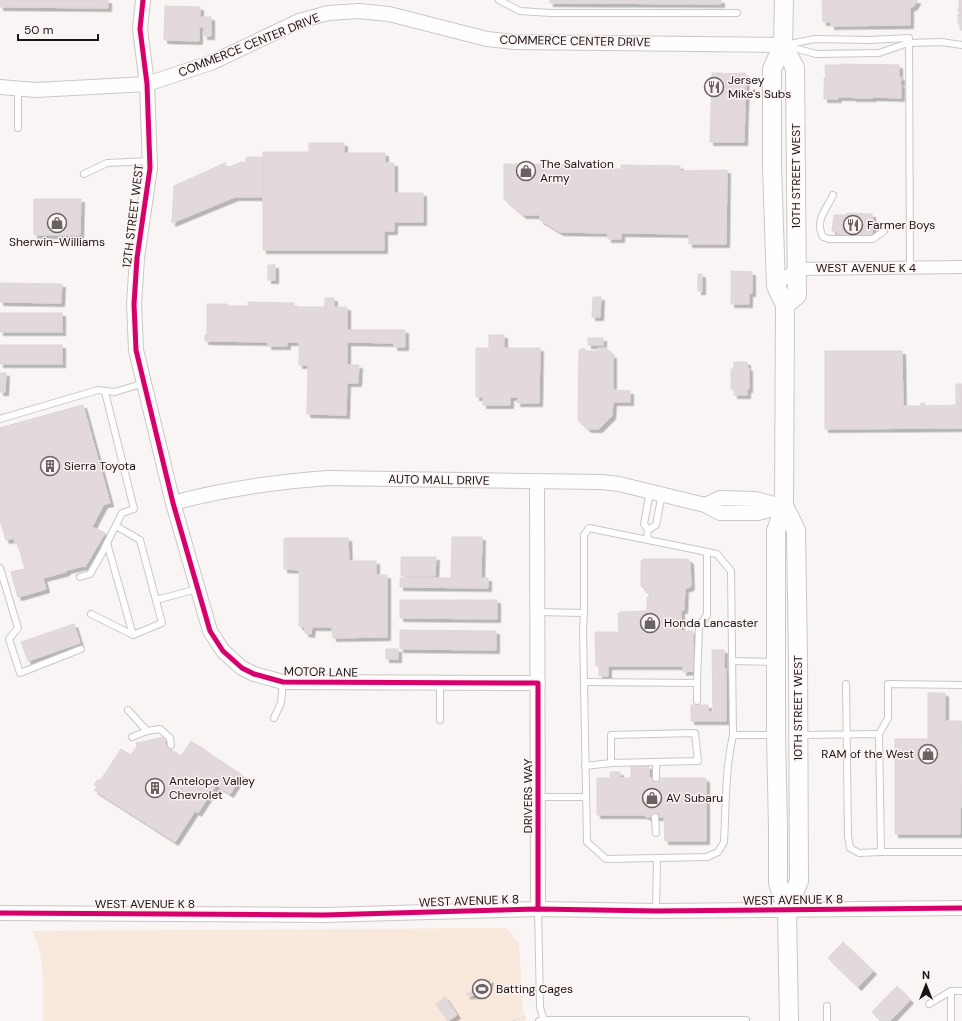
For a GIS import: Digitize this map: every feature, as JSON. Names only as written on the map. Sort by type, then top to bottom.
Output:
[{"type":"main road","name":"10TH STREET WEST","points":[[784,0],[784,45],[795,68],[797,295],[785,305]]},
{"type":"main road","name":"10TH STREET WEST","points":[[784,45],[772,69],[772,148],[776,286],[785,305],[784,506],[776,531],[776,734],[778,883],[787,910],[789,1021]]},
{"type":"main road","points":[[772,148],[781,169],[784,251],[789,261],[796,269]]},
{"type":"main road","name":"10TH STREET WEST","points":[[784,506],[796,530],[798,661],[799,881],[787,910]]},
{"type":"main road","points":[[776,632],[786,659],[787,710],[790,723],[798,735]]},
{"type":"main road","points":[[776,734],[785,748],[788,783],[799,834]]},
{"type":"street","name":"12TH STREET WEST","points":[[144,0],[140,29],[146,84],[150,168],[137,258],[134,304],[136,350],[173,503]]},
{"type":"street","name":"COMMERCE CENTER DRIVE","points":[[0,87],[36,90],[146,84],[214,62],[299,21],[328,13],[359,11],[389,14],[487,39],[514,42],[784,45]]},
{"type":"street","name":"WEST AVENUE K 4","points":[[796,269],[962,267]]},
{"type":"street","points":[[776,286],[796,269]]},
{"type":"street","name":"AUTO MALL DRIVE","points":[[173,503],[200,495],[248,486],[328,478],[537,481],[578,480],[602,482],[705,504],[720,498],[755,499],[784,506]]},
{"type":"street","name":"DRIVERS WAY","points":[[537,481],[538,909]]},
{"type":"street","name":"MOTOR LANE","points":[[173,503],[210,631],[223,651],[242,668],[254,674],[283,682],[538,682]]},
{"type":"street","name":"WEST AVENUE K 8","points":[[0,913],[324,915],[538,909],[656,911],[962,908]]},
{"type":"lane","points":[[499,0],[520,11],[551,14],[737,14]]},
{"type":"lane","name":"COMMERCE CENTER DRIVE","points":[[909,38],[908,43],[878,53],[816,54],[784,45],[815,39],[870,40],[909,38]]},
{"type":"lane","points":[[910,268],[908,43],[941,42],[962,45]]},
{"type":"lane","points":[[18,89],[18,128]]},
{"type":"lane","points":[[84,174],[107,163],[150,161]]},
{"type":"lane","points":[[834,195],[821,216],[820,228],[822,237],[829,239],[873,238],[884,231]]},
{"type":"lane","points":[[0,419],[98,390],[115,392],[144,383]]},
{"type":"lane","points":[[80,577],[90,574],[122,513],[134,509],[105,392]]},
{"type":"lane","points":[[648,530],[644,524],[656,493]]},
{"type":"lane","points":[[646,539],[648,530],[656,525],[656,493]]},
{"type":"lane","points":[[91,614],[133,635],[162,623],[140,540],[116,526]]},
{"type":"lane","points":[[589,528],[646,539],[717,554],[731,571],[734,735],[728,767],[724,842],[718,852],[707,857],[606,859],[587,842],[583,630],[584,535],[589,528]]},
{"type":"lane","points":[[107,543],[133,635]]},
{"type":"lane","points":[[697,701],[698,627],[707,615],[707,552]]},
{"type":"lane","points":[[0,568],[18,628],[9,639],[20,673],[81,649]]},
{"type":"lane","points":[[156,600],[197,589]]},
{"type":"lane","points":[[537,612],[584,613]]},
{"type":"lane","points":[[733,661],[776,662]]},
{"type":"lane","points":[[274,718],[281,703],[283,682]]},
{"type":"lane","points":[[440,682],[440,720]]},
{"type":"lane","points":[[584,682],[697,683]]},
{"type":"lane","points":[[846,684],[848,734],[848,836],[850,848],[859,853],[962,852]]},
{"type":"lane","points":[[881,852],[879,734],[888,718],[888,684],[962,684]]},
{"type":"lane","points":[[128,710],[147,731]]},
{"type":"lane","points":[[132,737],[147,731],[160,729],[170,738],[171,745]]},
{"type":"lane","points":[[585,766],[611,763],[698,761],[696,734],[611,735],[611,763]]},
{"type":"lane","points":[[734,735],[776,734]]},
{"type":"lane","points":[[798,735],[879,734]]},
{"type":"lane","points":[[656,762],[656,778]]},
{"type":"lane","points":[[538,797],[586,797]]},
{"type":"lane","points":[[655,817],[656,833]]},
{"type":"lane","points":[[656,911],[657,859]]},
{"type":"lane","points":[[538,909],[540,1007],[542,1021],[746,1020]]},
{"type":"lane","points":[[951,991],[951,1021]]},
{"type":"lane","points":[[929,1004],[951,991],[962,991]]},
{"type":"lane","points":[[827,1006],[827,1021]]},
{"type":"path","points":[[513,1021],[527,1016]]},
{"type":"shaded area","points":[[506,928],[519,943],[523,1010],[526,1021],[43,1021],[42,963],[40,952],[32,931]]},
{"type":"building","points":[[0,0],[108,0],[108,8],[0,7]]},
{"type":"building","points":[[550,0],[721,0],[721,4],[550,3]]},
{"type":"building","points":[[822,0],[917,1],[914,6],[910,8],[910,25],[831,26],[831,22],[823,22]]},
{"type":"building","points":[[959,0],[962,0],[962,30],[960,30],[960,24],[958,24],[958,19],[960,19],[958,18],[958,14],[960,14],[960,12],[958,12],[958,8],[960,8]]},
{"type":"building","points":[[165,6],[200,7],[200,17],[211,17],[211,36],[204,36],[204,27],[199,27],[199,41],[164,40]]},
{"type":"building","points":[[825,65],[899,65],[899,77],[901,77],[901,82],[899,82],[899,84],[901,84],[901,98],[838,97],[838,99],[824,99],[824,85],[826,85],[826,83],[824,83],[824,78],[826,78]]},
{"type":"building","points":[[712,73],[745,73],[746,75],[744,142],[710,142]]},
{"type":"building","points":[[309,143],[344,143],[344,153],[385,153],[385,163],[394,163],[394,193],[423,193],[423,222],[394,222],[394,231],[384,231],[384,250],[263,250],[263,152],[309,152]]},
{"type":"building","points":[[263,157],[263,197],[235,197],[172,223],[174,186],[225,163],[227,168],[241,162],[246,162],[246,158]]},
{"type":"building","points":[[504,164],[541,164],[541,170],[550,170],[550,164],[606,165],[606,169],[621,169],[621,165],[680,166],[680,171],[727,170],[726,244],[689,244],[689,234],[621,233],[621,239],[608,239],[608,233],[560,232],[540,220],[540,215],[523,215],[504,199]]},
{"type":"building","name":"Sherwin-Williams","points":[[34,199],[81,199],[80,235],[34,235]]},
{"type":"building","name":"Farmer Boys","points":[[847,213],[872,214],[872,235],[857,235],[857,237],[849,237],[849,234],[838,234],[835,231],[832,231],[834,215],[847,215]]},
{"type":"building","points":[[268,265],[275,265],[275,280],[268,280]]},
{"type":"building","points":[[731,271],[752,272],[752,293],[749,293],[749,304],[731,304]]},
{"type":"building","points":[[698,274],[702,274],[702,291],[698,291]]},
{"type":"building","points":[[0,283],[62,284],[61,303],[0,302]]},
{"type":"building","points":[[593,297],[601,297],[600,317],[592,317]]},
{"type":"building","points":[[325,298],[334,298],[334,307],[347,307],[347,330],[405,330],[405,347],[394,347],[394,343],[347,342],[347,365],[359,365],[358,383],[347,383],[346,415],[307,414],[308,365],[299,365],[299,342],[287,342],[287,346],[268,346],[268,342],[205,341],[205,335],[207,335],[207,304],[248,306],[248,302],[294,303],[294,307],[325,307]]},
{"type":"building","points":[[0,313],[62,313],[62,332],[0,332]]},
{"type":"building","points":[[489,335],[504,335],[504,348],[540,348],[539,403],[517,403],[518,397],[510,397],[510,405],[483,405],[483,397],[476,397],[476,348],[489,348]]},
{"type":"building","points":[[588,338],[603,338],[603,345],[588,345]]},
{"type":"building","points":[[0,345],[62,345],[62,364],[0,364]]},
{"type":"building","points":[[598,348],[607,348],[607,351],[610,351],[610,355],[613,355],[613,390],[630,391],[630,402],[613,402],[612,416],[599,429],[588,429],[578,420],[579,351],[580,349],[585,349],[585,351],[598,351]]},
{"type":"building","points":[[825,351],[902,351],[903,406],[921,406],[921,403],[925,403],[925,406],[956,405],[956,384],[962,384],[962,428],[825,429]]},
{"type":"building","points":[[734,362],[747,362],[747,368],[749,368],[749,389],[747,389],[747,395],[734,395],[734,389],[731,389],[731,369],[734,369]]},
{"type":"building","points":[[0,373],[6,373],[5,392],[0,392]]},
{"type":"building","name":"Sierra Toyota","points":[[83,405],[110,503],[104,504],[92,527],[105,533],[85,567],[83,566],[67,570],[66,572],[43,578],[46,589],[18,597],[11,572],[25,569],[18,543],[15,544],[14,538],[6,540],[0,519],[0,428]],"holes":[[[77,556],[77,558],[65,561],[67,567],[65,568],[63,560]]]},
{"type":"building","name":"Sierra Toyota","points":[[83,405],[110,503],[104,504],[92,527],[105,533],[85,567],[83,566],[67,570],[66,572],[43,578],[46,589],[18,597],[11,572],[25,569],[18,543],[15,544],[14,538],[6,540],[0,519],[0,428]]},
{"type":"building","points":[[452,537],[482,537],[481,578],[451,578]]},
{"type":"building","points":[[285,538],[348,538],[349,561],[376,561],[376,575],[387,575],[387,637],[333,638],[332,627],[312,627],[311,634],[305,633],[305,627],[299,626],[299,570],[284,569]]},
{"type":"building","points":[[401,557],[436,557],[435,576],[401,576]]},
{"type":"building","name":"Honda Lancaster","points":[[643,559],[688,559],[690,561],[691,586],[689,588],[685,588],[684,610],[681,610],[681,631],[693,631],[693,671],[683,672],[683,666],[608,666],[608,676],[599,676],[599,666],[596,666],[595,632],[619,632],[618,614],[621,612],[647,611],[647,597],[651,597],[651,593],[646,593],[646,589],[641,586],[641,561]]},
{"type":"building","points":[[400,578],[488,578],[488,588],[400,587]]},
{"type":"building","points":[[400,600],[497,600],[497,619],[400,618]]},
{"type":"building","points":[[74,624],[80,643],[28,661],[21,642]]},
{"type":"building","points":[[400,630],[496,631],[496,650],[400,649]]},
{"type":"building","points":[[386,649],[398,649],[398,659],[386,659]]},
{"type":"building","points":[[712,650],[724,650],[724,668],[726,669],[726,721],[691,721],[691,705],[708,705],[708,712],[713,712]]},
{"type":"building","name":"RAM of the West","points":[[928,693],[945,693],[945,721],[961,721],[962,807],[960,807],[960,834],[895,834],[895,739],[928,739]]},
{"type":"building","name":"Antelope Valley Chevrolet","points":[[164,737],[166,746],[181,756],[191,741],[242,775],[230,794],[216,785],[198,813],[195,811],[175,842],[94,790],[97,787],[94,785],[98,779],[100,781],[121,749],[131,755],[137,746],[136,743]]},
{"type":"building","name":"AV Subaru","points":[[631,766],[649,766],[649,778],[706,779],[706,841],[665,841],[664,817],[647,817],[644,815],[597,815],[597,778],[610,778],[610,772],[620,772],[620,778],[631,778]]},
{"type":"building","points":[[843,942],[873,971],[858,987],[828,958]]},
{"type":"building","points":[[490,979],[488,987],[482,993],[477,995],[466,995],[474,989],[472,986],[479,982],[481,985]]},
{"type":"building","points":[[897,986],[910,1000],[890,1021],[881,1021],[872,1012]]},
{"type":"building","points":[[445,997],[457,1015],[448,1021],[436,1004]]},
{"type":"cycle path","points":[[143,0],[140,29],[147,84],[150,168],[137,258],[134,304],[136,350],[173,503],[210,631],[223,651],[242,668],[254,674],[283,682],[538,683],[538,909]]},
{"type":"cycle path","points":[[0,913],[324,915],[538,909],[656,911],[962,908]]},
{"type":"place","name":"Jersey Mike's Subs","points":[[714,87]]},
{"type":"place","name":"The Salvation Army","points":[[526,171]]},
{"type":"place","name":"Sherwin-Williams","points":[[57,223]]},
{"type":"place","name":"Farmer Boys","points":[[853,225]]},
{"type":"place","name":"Sierra Toyota","points":[[50,466]]},
{"type":"place","name":"Honda Lancaster","points":[[650,623]]},
{"type":"place","name":"RAM of the West","points":[[928,754]]},
{"type":"place","name":"Antelope Valley Chevrolet","points":[[155,788]]},
{"type":"place","name":"AV Subaru","points":[[652,798]]},
{"type":"place","name":"Batting Cages","points":[[482,989]]}]
